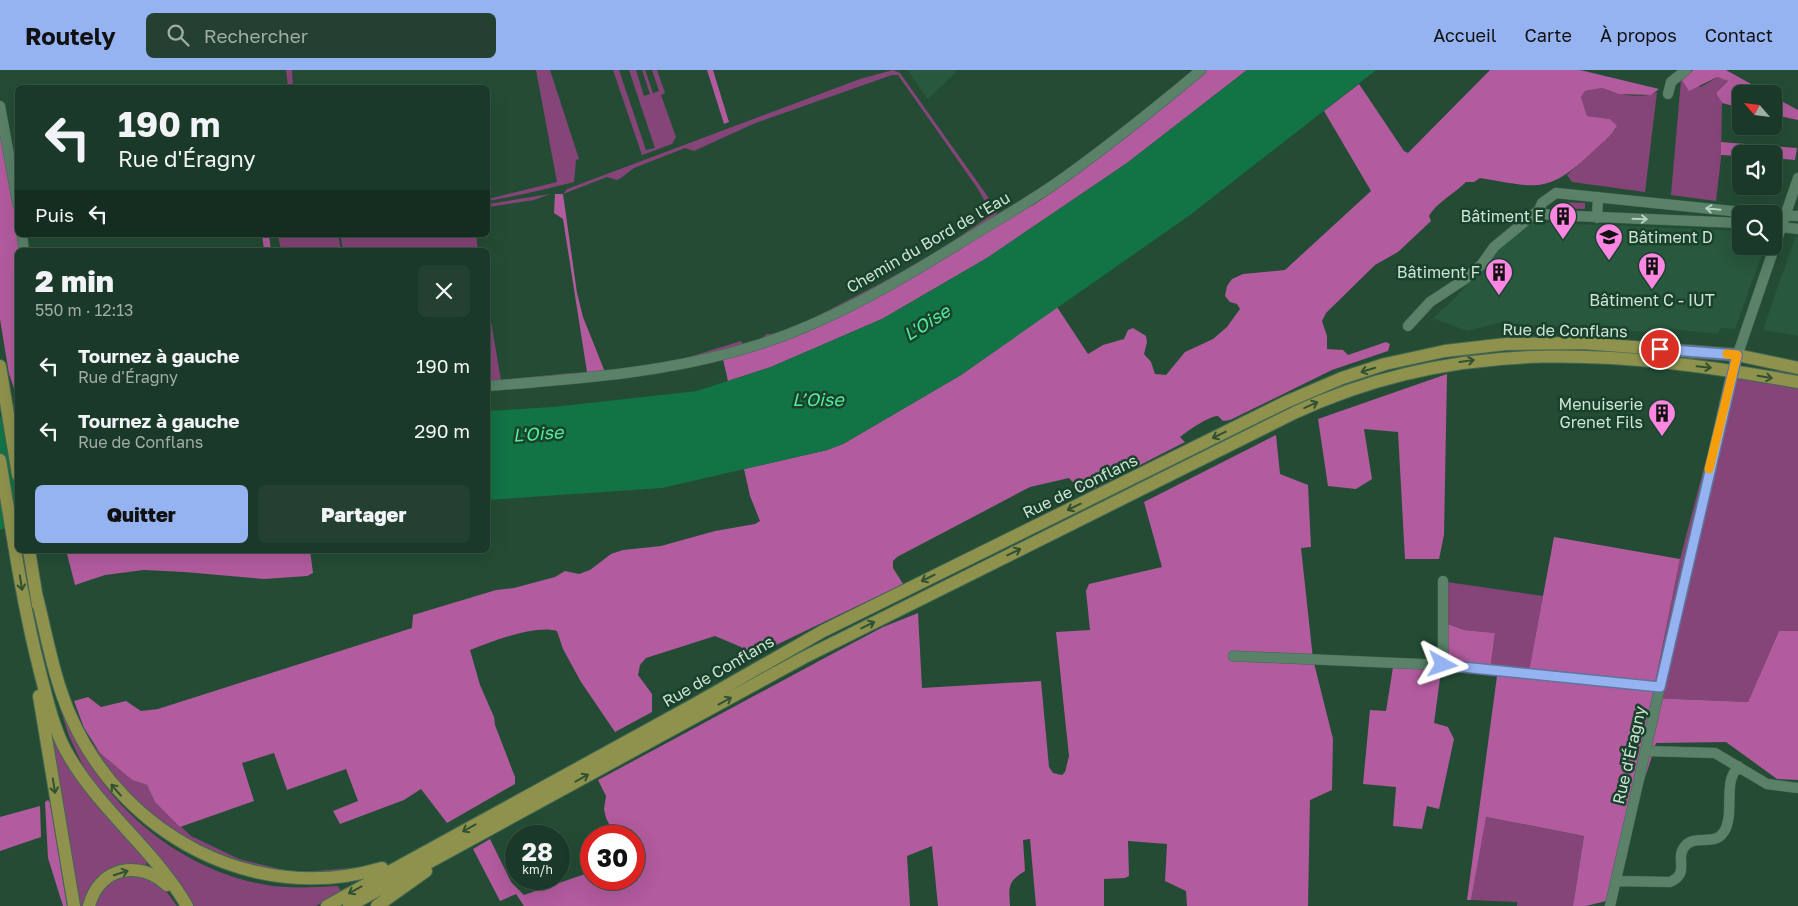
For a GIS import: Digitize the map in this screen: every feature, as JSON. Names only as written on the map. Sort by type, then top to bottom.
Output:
[{"type":"main road","name":"Rue de Conflans","points":[[429,850],[845,620],[1286,402],[1342,378],[1430,354],[1522,343],[1590,344],[1737,355],[1798,368]]},
{"type":"main road","name":"Rue de Conflans","points":[[468,840],[836,641],[1294,413],[1336,395],[1379,380],[1423,369],[1515,356],[1590,357],[1732,371],[1798,382]]},
{"type":"main road","points":[[0,366],[15,457]]},
{"type":"main road","points":[[0,460],[15,547]]},
{"type":"main road","points":[[16,553],[74,906]]},
{"type":"main road","points":[[30,553],[44,650],[55,702],[66,738],[81,774]]},
{"type":"main road","points":[[37,597],[57,678],[71,717],[86,746],[103,774],[123,798],[151,825],[175,843],[201,858],[231,871],[258,878],[294,882],[353,878],[429,850]]},
{"type":"main road","points":[[27,619],[56,729],[66,751],[102,803],[172,883],[186,906]]},
{"type":"main road","points":[[348,906],[468,840]]},
{"type":"main road","points":[[377,906],[468,840]]},
{"type":"main road","points":[[327,906],[429,850]]},
{"type":"main road","points":[[89,906],[95,890],[105,880],[119,872],[136,869],[156,876],[186,906]]},
{"type":"street","name":"Chemin du Bord de l'Eau","points":[[490,386],[604,377],[642,371],[714,357],[789,334],[861,300],[924,266],[1037,196],[1103,148],[1201,70]]},
{"type":"street","points":[[1668,94],[1671,82],[1686,70]]},
{"type":"street","points":[[0,106],[15,188]]},
{"type":"street","name":"Rue d'Éragny","points":[[1782,220],[1786,215],[1798,178]]},
{"type":"street","points":[[1408,326],[1430,302],[1476,269],[1494,247],[1539,210],[1546,199],[1556,193],[1732,211]]},
{"type":"street","points":[[1597,218],[1598,197]]},
{"type":"street","points":[[1539,210],[1544,214],[1597,218],[1732,223]]},
{"type":"street","points":[[1782,215],[1798,216]]},
{"type":"street","points":[[1782,227],[1798,229]]},
{"type":"street","name":"Rue d'Éragny","points":[[1610,906],[1732,371],[1769,255]]},
{"type":"street","points":[[1442,581],[1443,665]]},
{"type":"street","points":[[1232,656],[1443,665],[1660,687]]},
{"type":"street","points":[[1646,751],[1707,751],[1722,756],[1772,786],[1798,788]]},
{"type":"street","points":[[1616,881],[1670,882],[1677,879],[1681,874],[1682,852],[1685,846],[1692,841],[1716,839],[1727,827],[1731,778],[1738,766]]},
{"type":"shaded area","points":[[286,70],[292,70],[293,85],[288,85]]},
{"type":"shaded area","points":[[536,70],[550,70],[579,159],[576,160],[574,182],[490,201],[490,199],[557,182]]},
{"type":"shaded area","points":[[613,70],[619,70],[646,150],[655,148],[629,70],[636,70],[644,96],[650,94],[642,70],[645,70],[653,93],[659,91],[652,70],[657,70],[665,93],[661,95],[676,137],[672,144],[642,155]]},
{"type":"shaded area","points":[[707,70],[713,70],[729,122],[724,124]]},
{"type":"shaded area","points":[[893,70],[900,73],[993,204],[997,213],[994,218],[970,236],[895,280],[808,324],[764,342],[696,360],[662,366],[592,375],[490,383],[490,316],[501,380],[570,373],[605,372],[686,358],[741,341],[744,346],[759,340],[767,334],[782,332],[798,326],[912,266],[992,214],[978,189],[898,75],[892,75],[753,124],[694,151],[685,148],[634,168],[617,180],[607,177],[563,194],[567,189],[860,79]]},
{"type":"shaded area","points":[[955,70],[956,72],[928,99],[908,71]]},
{"type":"shaded area","points":[[1204,70],[1247,70],[1127,163],[987,258],[882,319],[771,367],[728,381],[723,359],[786,338],[1035,204],[1057,189],[1073,173]]},
{"type":"shaded area","points":[[1490,70],[1580,70],[1659,89],[1651,95],[1619,94],[1602,88],[1585,91],[1581,97],[1587,116],[1610,119],[1617,126],[1608,137],[1575,167],[1551,182],[1540,185],[1514,184],[1480,178],[1474,182],[1466,182],[1432,211],[1429,216],[1431,221],[1398,252],[1375,265],[1326,313],[1322,321],[1327,336],[1327,349],[1343,350],[1348,355],[1386,342],[1390,344],[1388,351],[1332,370],[1230,420],[1223,421],[1218,416],[1210,418],[1180,437],[1185,442],[1093,489],[1089,487],[1080,490],[1069,478],[1030,487],[897,557],[893,561],[893,568],[903,584],[753,656],[741,647],[715,636],[646,658],[640,665],[638,675],[652,694],[652,712],[615,732],[581,682],[563,649],[557,631],[548,629],[525,632],[470,650],[480,685],[494,717],[495,725],[515,777],[515,784],[447,823],[421,789],[404,800],[340,824],[333,811],[358,801],[346,769],[287,790],[274,753],[242,763],[254,801],[180,827],[155,802],[147,785],[132,780],[100,753],[84,728],[74,701],[88,697],[101,707],[126,701],[141,711],[158,709],[412,628],[413,615],[496,590],[514,588],[555,577],[565,571],[579,574],[590,570],[611,554],[623,550],[661,546],[715,531],[755,524],[760,521],[750,496],[744,469],[827,450],[843,444],[961,375],[1057,307],[1088,354],[1103,345],[1124,339],[1128,330],[1133,328],[1146,336],[1147,342],[1144,354],[1151,362],[1155,374],[1166,375],[1185,352],[1213,339],[1227,327],[1240,309],[1237,304],[1230,302],[1225,296],[1227,286],[1232,279],[1243,274],[1285,270],[1371,191],[1324,111],[1359,84],[1404,151],[1408,153]]},
{"type":"shaded area","points":[[1693,70],[1726,70],[1753,85],[1732,85],[1732,106],[1722,103],[1716,93],[1728,81],[1717,77],[1689,91],[1682,80]]},
{"type":"shaded area","points":[[1717,77],[1728,81],[1716,93],[1722,103],[1721,158],[1716,201],[1671,195],[1681,80],[1701,87]]},
{"type":"shaded area","points":[[1602,88],[1637,96],[1657,92],[1645,192],[1572,182],[1567,175],[1616,129],[1610,119],[1587,116],[1581,97],[1585,91]]},
{"type":"shaded area","points":[[1782,101],[1798,110],[1798,120],[1782,117]]},
{"type":"shaded area","points":[[0,134],[15,213],[15,237],[20,237],[22,248],[15,248],[15,391],[9,374],[0,319]]},
{"type":"shaded area","points":[[1721,142],[1759,145],[1732,145],[1732,156],[1721,155]]},
{"type":"shaded area","points":[[1782,147],[1797,148],[1795,160],[1782,159]]},
{"type":"shaded area","points":[[550,194],[534,200],[490,207],[490,204]]},
{"type":"shaded area","points":[[555,194],[563,194],[577,293],[583,317],[605,372],[587,372],[563,219],[554,213]]},
{"type":"shaded area","points":[[1560,202],[1585,203],[1585,209],[1560,208]]},
{"type":"shaded area","points":[[1527,222],[1732,231],[1732,255],[1762,255],[1735,329],[1720,328],[1718,334],[1663,328],[1661,333],[1499,323],[1467,331],[1433,318],[1454,299],[1499,248]]},
{"type":"shaded area","points":[[262,237],[269,237],[271,248],[264,248]]},
{"type":"shaded area","points":[[278,237],[338,237],[341,248],[281,248]]},
{"type":"shaded area","points":[[342,237],[476,237],[478,248],[343,248],[341,239]]},
{"type":"shaded area","points":[[1795,237],[1798,237],[1798,336],[1763,330]]},
{"type":"shaded area","points":[[1798,368],[1798,631],[1779,631],[1748,702],[1652,698],[1680,559],[1727,380]]},
{"type":"shaded area","points":[[1447,374],[1444,535],[1439,559],[1405,559],[1398,432],[1364,429],[1372,479],[1356,489],[1328,486],[1318,419]]},
{"type":"shaded area","points":[[1276,435],[1280,474],[1308,485],[1311,547],[1301,548],[1313,659],[1333,739],[1332,790],[1310,800],[1308,906],[1187,906],[1186,891],[1165,881],[1167,844],[1128,841],[1129,876],[1125,878],[1104,879],[1104,906],[1036,906],[1030,839],[1023,840],[1025,871],[1015,878],[1010,886],[1010,906],[938,906],[932,846],[907,856],[910,906],[524,906],[516,894],[500,901],[473,849],[490,839],[505,870],[505,890],[519,890],[524,895],[539,890],[570,890],[570,879],[580,876],[580,890],[645,890],[645,825],[610,825],[604,809],[606,796],[598,780],[883,627],[918,613],[922,688],[1041,681],[1049,767],[1053,773],[1062,775],[1065,772],[1069,756],[1056,632],[1090,630],[1086,591],[1089,584],[1162,567],[1144,502]]},
{"type":"shaded area","points":[[1554,537],[1680,559],[1652,698],[1748,702],[1779,631],[1798,631],[1798,780],[1777,779],[1726,742],[1656,743],[1606,901],[1586,906],[1573,906],[1584,836],[1486,817],[1471,900],[1467,900],[1497,676],[1529,671]]},
{"type":"shaded area","points":[[67,553],[310,553],[313,573],[307,576],[264,579],[144,570],[105,575],[75,585]]},
{"type":"shaded area","points":[[1447,582],[1543,596],[1529,671],[1497,676],[1490,671],[1495,633],[1464,630],[1445,623]]},
{"type":"shaded area","points":[[1445,623],[1464,630],[1495,633],[1490,671],[1444,664]]},
{"type":"shaded area","points":[[1394,661],[1441,671],[1434,723],[1448,727],[1454,739],[1439,809],[1427,806],[1422,829],[1393,826],[1396,787],[1363,784],[1370,710],[1386,711]]},
{"type":"shaded area","points":[[54,689],[86,755],[106,786],[123,807],[166,843],[190,858],[215,870],[241,879],[285,887],[338,886],[341,892],[316,906],[193,906],[110,805],[85,770],[69,736]]},
{"type":"shaded area","points":[[47,723],[106,815],[147,862],[146,867],[125,867],[86,906],[78,906]]},
{"type":"shaded area","points":[[92,743],[100,753],[132,780],[147,785],[155,802],[191,836],[239,859],[284,870],[305,872],[361,867],[317,877],[237,866],[151,818],[108,770]]},
{"type":"shaded area","points":[[48,800],[67,906],[63,906],[48,858],[45,802]]},
{"type":"shaded area","points":[[40,806],[41,837],[0,851],[0,817]]},
{"type":"shaded area","points":[[1485,817],[1584,836],[1573,906],[1517,906],[1517,902],[1471,900]]},
{"type":"shaded area","points":[[138,874],[161,884],[177,906],[94,906],[100,891],[110,882]]},
{"type":"water","name":"L’Oise","points":[[1247,70],[1376,70],[1190,215],[961,375],[843,444],[827,450],[662,488],[490,500],[490,411],[553,407],[697,391],[771,367],[882,319],[987,258],[1127,163]]},
{"type":"water","points":[[15,415],[15,524],[0,530],[0,417]]},
{"type":"slow traffic","points":[[1709,469],[1737,355],[1727,354]]},
{"type":"place","name":"Bâtiment E","points":[[1563,240]]},
{"type":"place","name":"Bâtiment D","points":[[1609,261]]},
{"type":"place","name":"Bâtiment C - IUT","points":[[1652,290]]},
{"type":"place","name":"Bâtiment F","points":[[1499,296]]},
{"type":"place","name":"Menuiserie Grenet Fils","points":[[1662,437]]},
{"type":"route","points":[[1443,665],[1660,687],[1737,355],[1660,349]]},
{"type":"water label","name":"L'Oise","points":[[927,323]]},
{"type":"water label","name":"L'Oise","points":[[538,434]]}]
